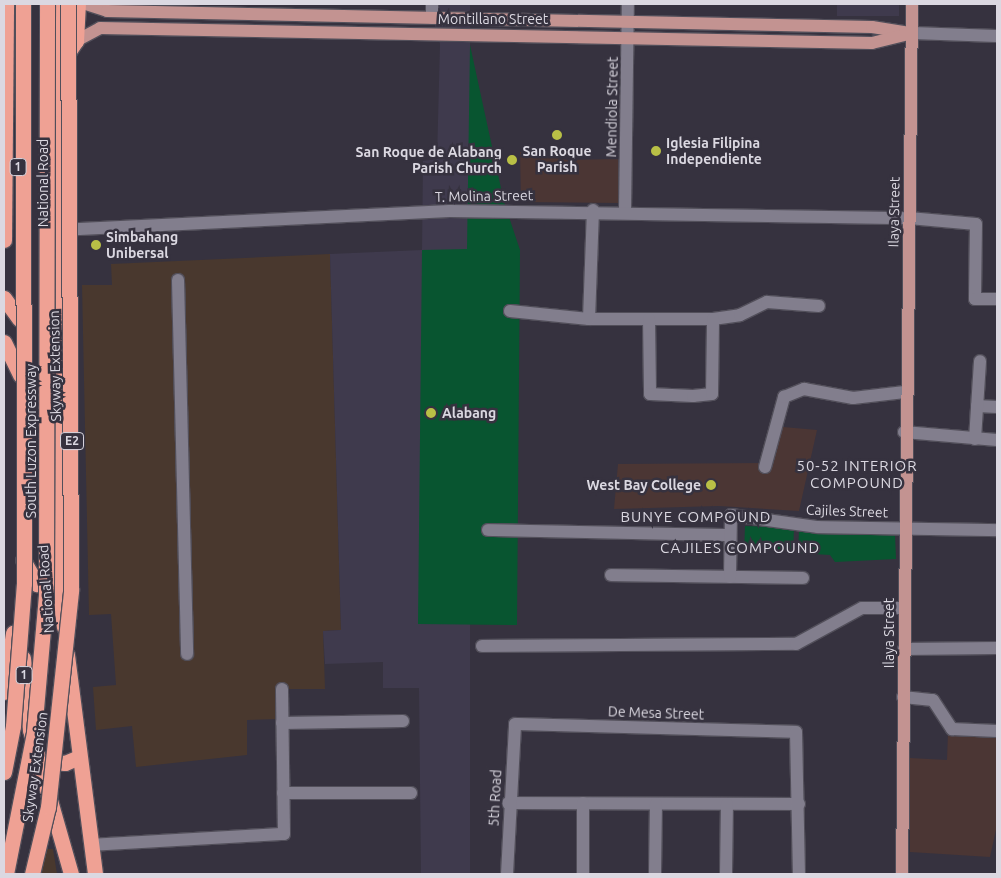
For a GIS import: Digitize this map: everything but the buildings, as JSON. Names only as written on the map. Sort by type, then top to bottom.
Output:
[{"type":"highway","points":[[4,240],[6,4]]},
{"type":"highway","name":"South Luzon Expressway","points":[[6,874],[34,732],[46,596],[47,4]]},
{"type":"highway","name":"National Road","points":[[55,4],[59,66],[58,580],[95,874]]},
{"type":"highway","name":"Skyway Extension","points":[[32,874],[48,807],[71,590],[68,4]]},
{"type":"highway","points":[[59,66],[76,41],[78,4]]},
{"type":"highway","name":"South Luzon Expressway","points":[[4,772],[13,726],[24,583],[15,9]]},
{"type":"highway","name":"National Road","points":[[15,9],[20,375],[20,547],[18,587],[30,730],[71,874]]},
{"type":"highway","points":[[4,298],[19,319]]},
{"type":"highway","points":[[4,342],[20,375]]},
{"type":"highway","points":[[20,547],[27,573],[37,584],[58,580]]},
{"type":"highway","points":[[4,692],[18,587]]},
{"type":"highway","points":[[40,761],[65,763],[79,757]]},
{"type":"main road","name":"Montillano Street","points":[[86,4],[100,11],[879,27],[912,33]]},
{"type":"main road","name":"Ilaya Street","points":[[902,874],[904,432],[912,4]]},
{"type":"main road","points":[[100,11],[100,28]]},
{"type":"main road","points":[[437,18],[441,35]]},
{"type":"main road","points":[[460,19],[460,35]]},
{"type":"main road","name":"Montillano Street","points":[[76,41],[100,28],[441,35],[628,35],[872,43],[912,33]]},
{"type":"street","points":[[432,4],[437,18]]},
{"type":"street","name":"Mendiola Street","points":[[624,210],[628,4]]},
{"type":"street","name":"Montillano Street","points":[[912,33],[997,36]]},
{"type":"street","points":[[590,319],[593,210]]},
{"type":"street","name":"T. Molina Street","points":[[59,230],[450,211],[624,210],[909,218],[976,224],[975,299],[997,299]]},
{"type":"street","points":[[178,280],[187,654]]},
{"type":"street","points":[[510,311],[590,319],[713,319],[740,316],[767,302],[819,306]]},
{"type":"street","points":[[649,319],[650,394],[693,396],[712,394],[713,319]]},
{"type":"street","points":[[975,439],[980,362]]},
{"type":"street","points":[[766,467],[784,397],[804,389],[853,398],[905,392]]},
{"type":"street","points":[[977,406],[997,407]]},
{"type":"street","points":[[904,432],[997,440]]},
{"type":"street","name":"Cajiles Street","points":[[730,535],[731,515],[818,528],[997,530]]},
{"type":"street","points":[[488,530],[730,535],[730,577]]},
{"type":"street","points":[[610,575],[803,578]]},
{"type":"street","points":[[482,646],[796,644],[862,608],[904,608]]},
{"type":"street","points":[[904,649],[997,648]]},
{"type":"street","points":[[91,845],[284,834],[282,689]]},
{"type":"street","points":[[904,697],[933,700],[952,729],[997,731]]},
{"type":"street","points":[[282,723],[403,722]]},
{"type":"street","name":"De Mesa Street","points":[[515,724],[796,732],[799,804]]},
{"type":"street","name":"5th Road","points":[[507,874],[508,803],[515,724]]},
{"type":"street","points":[[282,793],[411,793]]},
{"type":"street","points":[[508,803],[799,804],[799,874]]},
{"type":"street","points":[[583,803],[583,874]]},
{"type":"street","points":[[655,874],[656,804]]},
{"type":"street","points":[[726,874],[727,804]]},
{"type":"shaded area","points":[[429,4],[470,4],[470,874],[421,874],[419,688],[383,688],[383,662],[325,664],[323,631],[341,630],[330,254],[422,250],[423,161],[437,159],[440,44]]},
{"type":"shaded area","points":[[837,4],[899,4],[899,16],[837,16]]},
{"type":"shaded area","points":[[520,152],[568,160],[618,159],[620,203],[521,202]]},
{"type":"shaded area","points":[[330,254],[341,630],[323,631],[325,689],[277,689],[277,719],[247,720],[247,755],[136,767],[132,726],[96,730],[93,687],[116,685],[111,614],[89,615],[82,285],[112,285],[111,264]]},
{"type":"shaded area","name":"West Bay College","points":[[772,426],[817,430],[799,511],[719,506],[614,509],[618,464],[765,463]]},
{"type":"shaded area","points":[[948,733],[997,735],[997,825],[990,857],[910,852],[910,758],[947,760]]},
{"type":"shaded area","points":[[31,849],[53,849],[57,874],[25,874]]},
{"type":"green space","points":[[470,45],[504,202],[520,250],[517,625],[418,624],[422,250],[467,249]]},
{"type":"green space","points":[[745,526],[794,528],[793,551],[744,549]]},
{"type":"green space","points":[[799,531],[895,535],[896,559],[835,562],[830,555],[798,553]]},
{"type":"place","name":"San Roque Parish","points":[[557,135]]},
{"type":"place","name":"Iglesia Filipina Independiente","points":[[656,151]]},
{"type":"place","name":"San Roque de Alabang Parish Church","points":[[512,160]]},
{"type":"place","name":"Simbahang Unibersal","points":[[96,245]]},
{"type":"place","name":"Alabang","points":[[431,413]]},
{"type":"place","name":"West Bay College","points":[[711,485]]},
{"type":"district","name":"50-52 INTERIOR COMPOUND","points":[[857,474]]},
{"type":"district","name":"BUNYE COMPOUND","points":[[696,517]]},
{"type":"district","name":"CAJILES COMPOUND","points":[[740,548]]}]
